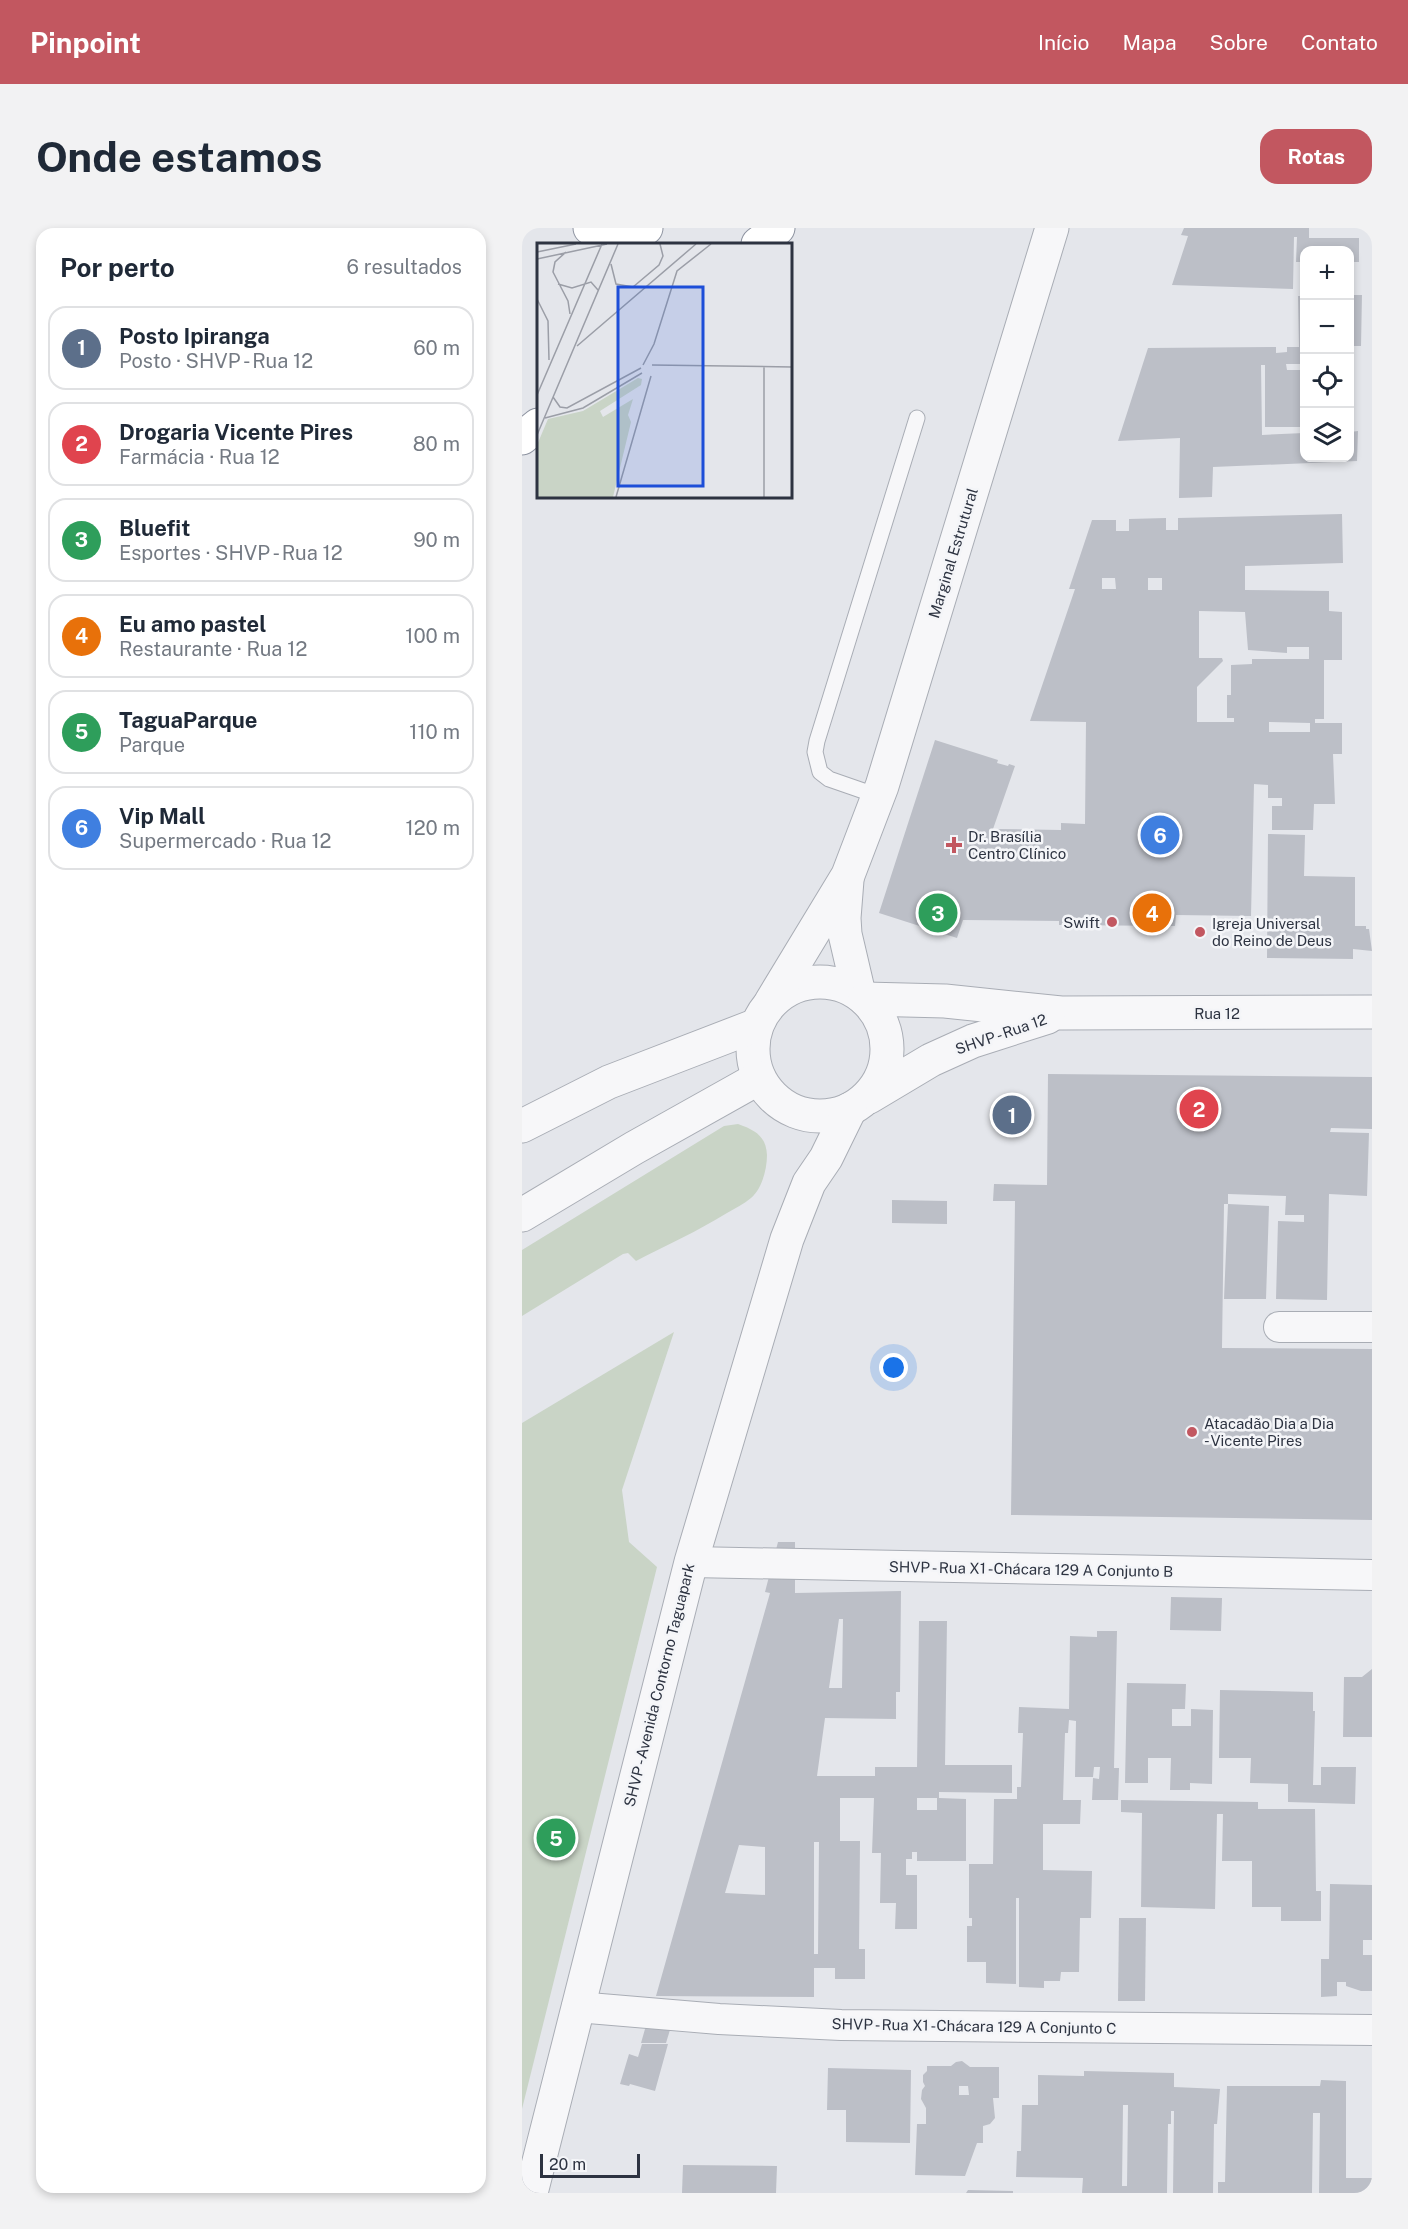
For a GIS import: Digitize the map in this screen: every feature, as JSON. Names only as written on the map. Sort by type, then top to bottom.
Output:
[{"type":"highway","points":[[590,228],[638,230],[646,228]]},
{"type":"highway","points":[[759,243],[778,228]]},
{"type":"highway","points":[[522,438],[537,426]]},
{"type":"street","name":"Marginal Estrutural","points":[[764,1013],[848,875],[878,795],[1052,228]]},
{"type":"street","name":"Marginal Estrutural","points":[[848,875],[844,918],[845,934],[862,996]]},
{"type":"street","points":[[522,1126],[609,1082],[764,1013],[791,988],[815,982],[837,984],[862,996],[879,1017],[887,1038],[887,1061],[879,1083],[857,1105],[829,1116],[807,1115],[778,1102],[759,1078],[752,1052],[764,1013]]},
{"type":"street","name":"SHVP - Rua 12","points":[[862,996],[945,1001],[1061,1013]]},
{"type":"street","name":"Rua 12","points":[[1061,1013],[1372,1012]]},
{"type":"street","name":"SHVP - Rua 12","points":[[857,1105],[942,1055],[973,1041],[1061,1013]]},
{"type":"street","points":[[522,1215],[634,1148],[759,1078]]},
{"type":"street","name":"SHVP - Avenida Contorno Taguapark","points":[[531,2193],[691,1562],[787,1239],[809,1183],[857,1105]]},
{"type":"street","name":"SHVP - Avenida Contorno Taguapark","points":[[807,1115],[809,1183]]},
{"type":"street","points":[[1279,1327],[1372,1327]]},
{"type":"street","name":"SHVP - Rua X1 -Chácara 129 A Conjunto B","points":[[691,1562],[1372,1575]]},
{"type":"street","name":"SHVP - Rua X1 -Chácara 129 A Conjunto C","points":[[577,2007],[719,2019],[841,2025],[1372,2030]]},
{"type":"lane","points":[[878,795],[829,779],[820,772],[815,752],[916,418]]},
{"type":"green space","points":[[738,1124],[762,1138],[766,1148],[765,1172],[758,1189],[751,1198],[705,1226],[636,1261],[628,1253],[623,1254],[522,1316],[522,1250],[724,1126]]},
{"type":"green space","points":[[674,1332],[622,1490],[629,1542],[657,1567],[522,2109],[522,1423]]},
{"type":"building","points":[[1184,228],[1309,228],[1309,238],[1359,238],[1359,262],[1354,262],[1354,246],[1300,246],[1300,262],[1296,262],[1297,237],[1294,237],[1293,289],[1172,285],[1188,236],[1181,235]]},
{"type":"building","points":[[1354,295],[1362,295],[1361,346],[1354,346]]},
{"type":"building","points":[[1298,296],[1300,296],[1300,364],[1286,364],[1287,370],[1300,370],[1300,427],[1265,427],[1265,365],[1261,365],[1262,435],[1300,433],[1300,462],[1333,462],[1213,467],[1212,497],[1179,498],[1180,438],[1118,441],[1148,348],[1276,347],[1276,353],[1287,352],[1287,347],[1299,347]]},
{"type":"building","points":[[1358,431],[1357,461],[1354,461],[1354,432]]},
{"type":"building","points":[[1342,514],[1343,563],[1245,566],[1245,590],[1329,591],[1329,611],[1342,612],[1342,660],[1324,660],[1324,719],[1315,719],[1315,723],[1342,723],[1342,754],[1333,754],[1335,804],[1314,804],[1313,830],[1272,830],[1272,806],[1282,806],[1282,798],[1268,798],[1268,785],[1254,784],[1251,916],[1176,915],[1175,926],[1059,925],[1059,921],[963,920],[957,938],[879,913],[935,740],[998,760],[997,763],[1015,766],[993,829],[1061,830],[1061,823],[1085,824],[1086,722],[1030,721],[1075,589],[1069,589],[1092,520],[1116,520],[1116,531],[1129,531],[1129,519],[1166,518],[1166,530],[1178,530],[1178,518]],"holes":[[[1102,578],[1115,578],[1116,589],[1102,589]],[[1148,578],[1162,578],[1162,590],[1148,590]],[[1199,611],[1245,612],[1248,650],[1287,653],[1287,647],[1309,647],[1309,659],[1252,659],[1252,664],[1231,665],[1231,695],[1227,695],[1227,718],[1234,718],[1234,722],[1197,722],[1197,687],[1223,661],[1222,658],[1199,658]],[[1269,722],[1310,723],[1310,732],[1269,732]]]},
{"type":"building","points":[[1268,834],[1305,835],[1304,876],[1355,877],[1355,926],[1366,926],[1366,929],[1369,929],[1372,951],[1353,949],[1353,959],[1267,958]]},
{"type":"building","name":"Atacadão Dia a Dia - Vicente Pires","points":[[1048,1074],[1372,1077],[1372,1129],[1331,1128],[1330,1132],[1369,1133],[1367,1196],[1329,1194],[1327,1300],[1276,1299],[1278,1221],[1304,1222],[1304,1215],[1285,1215],[1286,1196],[1228,1194],[1228,1204],[1224,1204],[1222,1348],[1372,1349],[1372,1520],[1011,1515],[1015,1201],[993,1201],[994,1184],[1047,1185]]},
{"type":"building","points":[[892,1200],[947,1201],[947,1224],[892,1223]]},
{"type":"building","points":[[1228,1204],[1269,1206],[1266,1299],[1224,1299]]},
{"type":"building","points":[[778,1542],[795,1542],[795,1593],[901,1591],[900,1692],[896,1692],[896,1719],[825,1718],[817,1776],[875,1776],[875,1767],[917,1767],[919,1621],[947,1621],[945,1765],[1012,1765],[1012,1793],[939,1792],[939,1798],[966,1799],[966,1861],[917,1861],[917,1852],[912,1852],[912,1859],[906,1859],[906,1875],[917,1875],[917,1929],[895,1929],[896,1903],[880,1903],[881,1853],[872,1853],[874,1798],[840,1798],[840,1841],[860,1841],[859,1949],[865,1949],[865,1979],[835,1979],[835,1968],[814,1968],[814,1997],[656,1996],[770,1593],[765,1592]],"holes":[[[839,1619],[843,1619],[842,1688],[829,1688]],[[917,1798],[937,1798],[937,1810],[917,1810]],[[814,1842],[819,1842],[818,1954],[814,1954]],[[739,1845],[765,1847],[765,1895],[725,1893]]]},
{"type":"building","points":[[1171,1597],[1222,1598],[1221,1631],[1170,1630]]},
{"type":"building","points":[[1097,1631],[1117,1631],[1114,1768],[1119,1768],[1118,1800],[1092,1800],[1093,1778],[1099,1779],[1100,1767],[1094,1767],[1093,1777],[1075,1777],[1076,1721],[1069,1720],[1068,1733],[1065,1733],[1063,1800],[1081,1800],[1080,1824],[1043,1824],[1043,1870],[1092,1871],[1091,1918],[1080,1918],[1079,1972],[1061,1972],[1060,1981],[1044,1981],[1044,1988],[1019,1987],[1019,1898],[1016,1898],[1016,1984],[986,1983],[986,1962],[967,1962],[967,1926],[972,1926],[972,1918],[969,1918],[969,1864],[993,1864],[994,1799],[1017,1799],[1017,1787],[1021,1787],[1023,1733],[1018,1733],[1019,1707],[1069,1709],[1070,1636],[1097,1637]]},
{"type":"building","points":[[1372,1669],[1372,1737],[1343,1737],[1344,1677],[1362,1677]]},
{"type":"building","points":[[1127,1683],[1186,1684],[1185,1709],[1172,1709],[1172,1726],[1191,1726],[1191,1709],[1213,1710],[1212,1784],[1190,1783],[1190,1790],[1170,1790],[1171,1758],[1148,1758],[1148,1783],[1125,1783]]},
{"type":"building","points":[[1220,1690],[1313,1692],[1313,1711],[1315,1711],[1313,1785],[1321,1785],[1321,1767],[1356,1767],[1355,1804],[1288,1802],[1288,1784],[1250,1783],[1251,1758],[1219,1758]]},
{"type":"building","points":[[1121,1800],[1258,1802],[1258,1809],[1315,1809],[1316,1891],[1321,1891],[1321,1921],[1281,1921],[1281,1907],[1252,1907],[1252,1861],[1222,1861],[1223,1814],[1217,1814],[1215,1909],[1141,1907],[1142,1813],[1121,1812]]},
{"type":"building","points":[[1330,1884],[1372,1885],[1372,1940],[1363,1940],[1363,1955],[1372,1955],[1372,1991],[1361,1991],[1346,1986],[1346,1982],[1337,1982],[1337,1996],[1321,1997],[1321,1959],[1329,1959]]},
{"type":"building","points":[[1119,1918],[1146,1918],[1145,2001],[1118,2001]]},
{"type":"building","points":[[679,2000],[666,2043],[641,2043],[653,2001]]},
{"type":"building","points":[[642,2044],[668,2044],[655,2091],[630,2084],[629,2086],[620,2084],[629,2054],[638,2057]]},
{"type":"building","points":[[962,2061],[970,2067],[999,2067],[999,2098],[993,2098],[995,2118],[990,2124],[983,2126],[983,2143],[977,2143],[965,2176],[915,2175],[917,2124],[926,2124],[926,2108],[921,2099],[925,2086],[923,2075],[927,2071],[927,2066],[951,2066]],"holes":[[[959,2086],[968,2086],[969,2095],[959,2095]]]},
{"type":"building","points":[[828,2068],[911,2070],[910,2143],[846,2142],[846,2110],[827,2110]]},
{"type":"building","points":[[1084,2071],[1174,2073],[1174,2087],[1220,2089],[1217,2124],[1214,2124],[1213,2193],[1173,2193],[1174,2111],[1171,2111],[1171,2124],[1168,2124],[1167,2193],[1082,2193],[1083,2178],[1016,2177],[1017,2151],[1021,2151],[1022,2105],[1038,2105],[1038,2075],[1084,2076]],"holes":[[[1123,2105],[1128,2105],[1127,2186],[1122,2186]]]},
{"type":"building","points":[[1321,2080],[1346,2081],[1346,2178],[1372,2178],[1372,2193],[1319,2193],[1320,2113],[1313,2113],[1312,2193],[1218,2193],[1218,2182],[1225,2182],[1227,2086],[1320,2086]]},
{"type":"building","points":[[683,2165],[777,2166],[776,2193],[682,2193]]},
{"type":"building","points":[[968,2190],[1013,2191],[1013,2193],[966,2193]]},
{"type":"place","name":"Vip Mall","points":[[1160,835]]},
{"type":"place","name":"Dr. Brasília Centro Clínico","points":[[954,845]]},
{"type":"place","name":"Bluefit","points":[[938,913]]},
{"type":"place","name":"Eu amo pastel","points":[[1152,913]]},
{"type":"place","name":"Swift","points":[[1112,922]]},
{"type":"place","name":"Igreja Universal do Reino de Deus","points":[[1200,932]]},
{"type":"place","name":"Drogaria Vicente Pires","points":[[1199,1109]]},
{"type":"place","name":"Posto Ipiranga","points":[[1012,1115]]},
{"type":"place","name":"Atacadão Dia a Dia - Vicente Pires","points":[[1192,1432]]},
{"type":"place","name":"TaguaParque","points":[[556,1838]]}]
